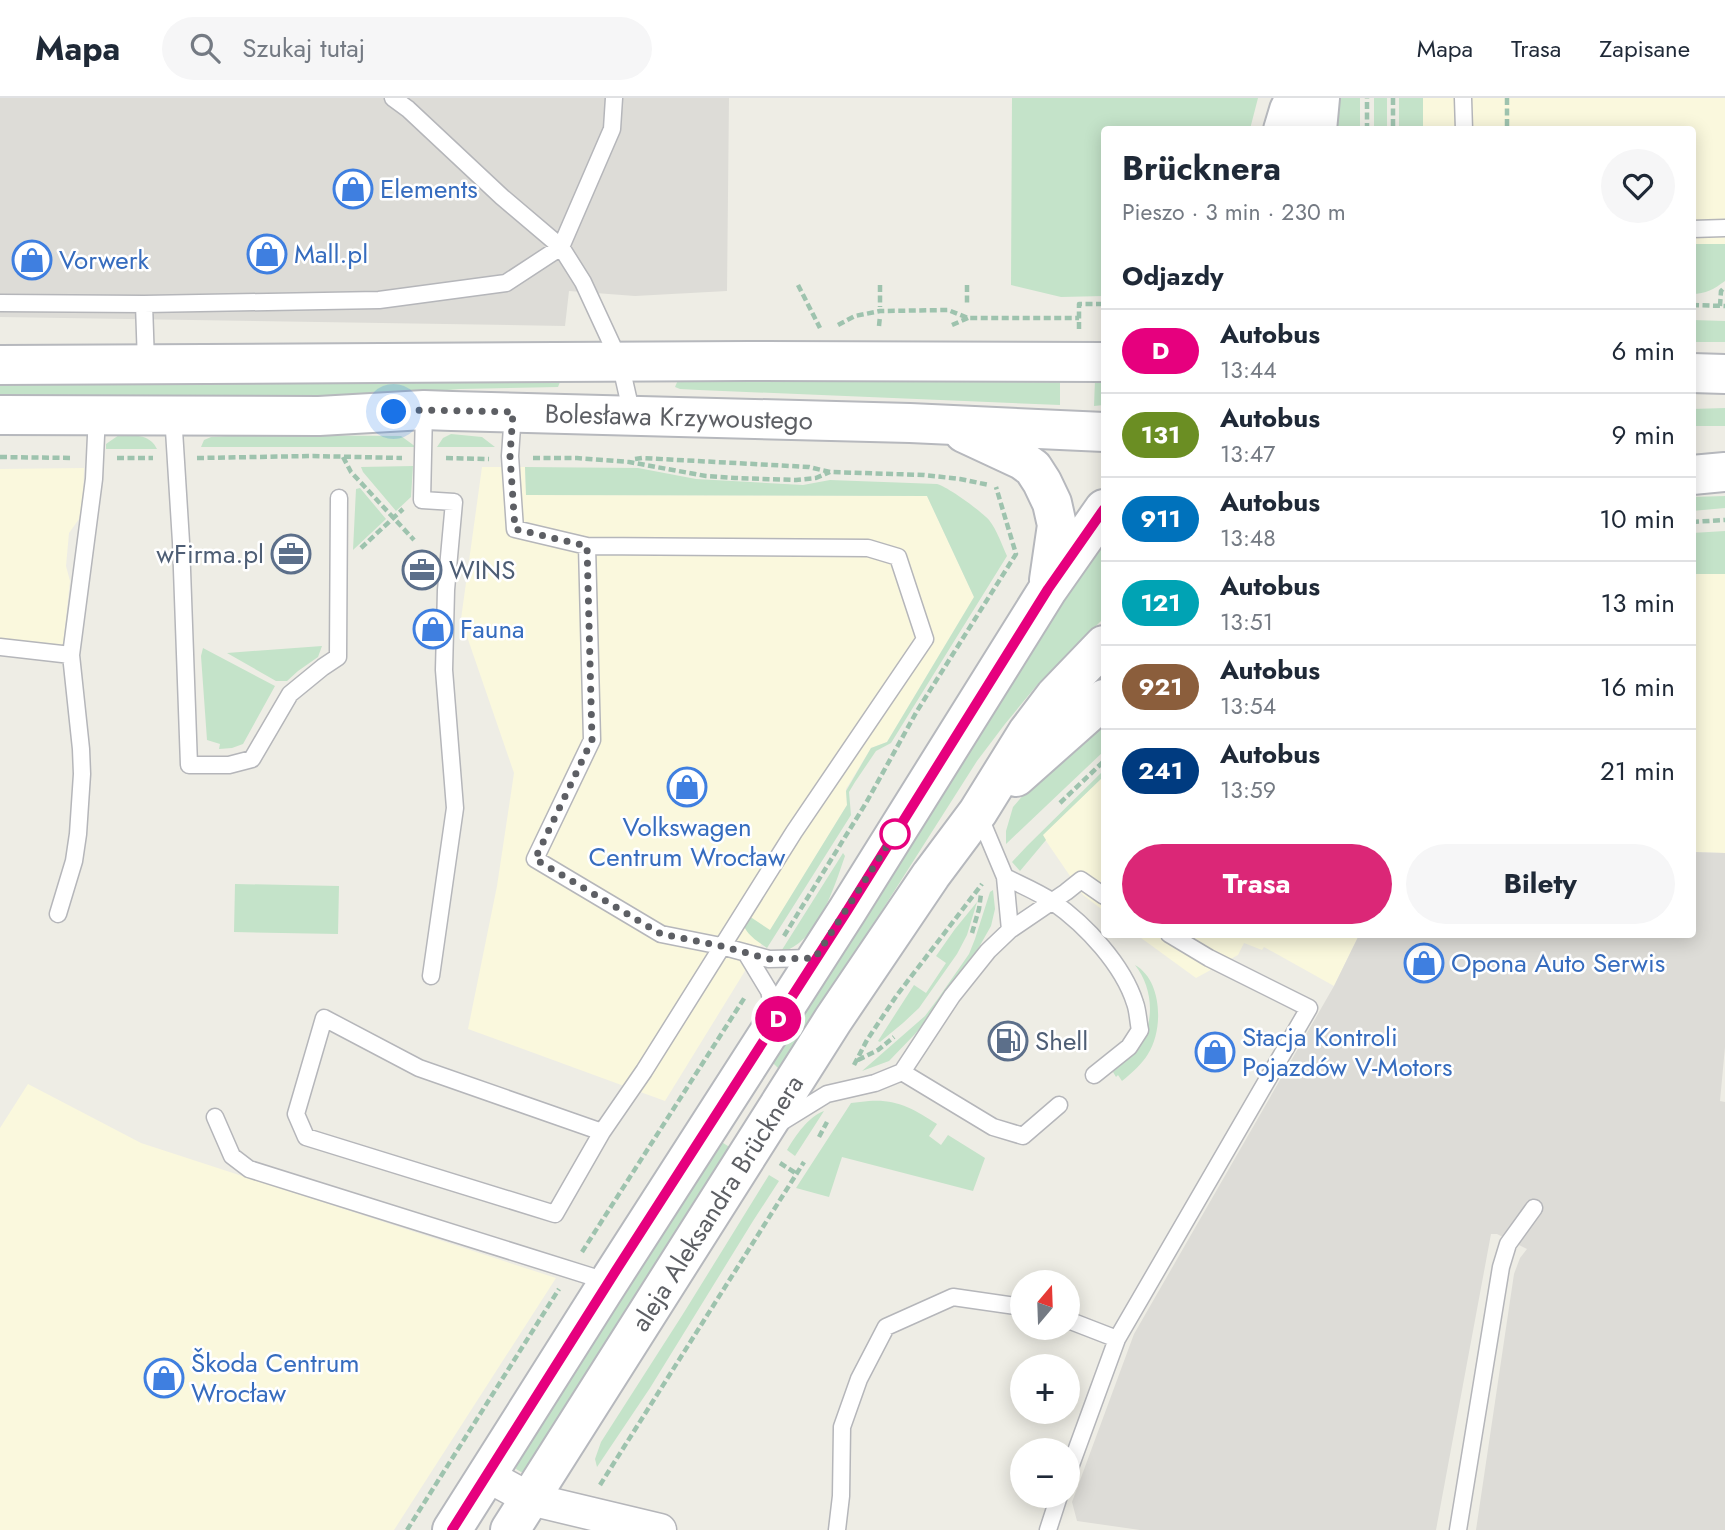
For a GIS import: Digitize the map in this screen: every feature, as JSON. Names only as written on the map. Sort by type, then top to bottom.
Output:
[{"type":"main road","points":[[1284,126],[1295,98]]},
{"type":"main road","points":[[1317,126],[1320,98]]},
{"type":"main road","name":"Bolesława Krzywoustego","points":[[0,365],[1101,362]]},
{"type":"main road","points":[[1696,373],[1725,374]]},
{"type":"main road","name":"Bolesława Krzywoustego","points":[[0,415],[319,416],[424,410],[943,424],[1101,432]]},
{"type":"main road","points":[[943,424],[1022,460],[1042,482],[1052,503],[1057,525],[1048,589]]},
{"type":"main road","points":[[1696,455],[1725,456]]},
{"type":"main road","points":[[1696,475],[1725,472]]},
{"type":"main road","name":"aleja Aleksandra Brücknera","points":[[452,1530],[1048,589],[1101,513]]},
{"type":"main road","name":"aleja Aleksandra Brücknera","points":[[520,1515],[769,1147],[833,1020],[931,875],[978,811],[1034,723],[1055,696],[1101,648]]},
{"type":"main road","points":[[978,811],[1101,701]]},
{"type":"street","points":[[486,1475],[520,1515],[660,1530]]},
{"type":"lane","points":[[393,98],[561,247],[583,282],[620,362],[632,415]]},
{"type":"lane","points":[[0,303],[144,304],[379,300],[506,283],[561,247],[612,129],[614,98]]},
{"type":"lane","points":[[1463,98],[1464,126]]},
{"type":"lane","points":[[1696,229],[1725,228]]},
{"type":"lane","points":[[144,304],[146,363]]},
{"type":"lane","points":[[424,410],[422,500],[454,502],[446,590],[444,670],[455,808],[431,976]]},
{"type":"lane","points":[[513,412],[510,456],[515,529],[587,546],[868,548],[898,557],[925,639],[793,832],[644,1071],[602,1132],[555,1214],[306,1137],[296,1114],[324,1018],[419,1068],[602,1132]]},
{"type":"lane","points":[[58,915],[74,861],[82,774],[71,654],[93,491],[97,414]]},
{"type":"lane","points":[[173,414],[182,554],[189,765],[229,765],[252,759],[290,694],[338,657],[339,498]]},
{"type":"lane","points":[[587,546],[592,740],[535,859],[661,934],[769,959],[815,958]]},
{"type":"lane","points":[[0,647],[71,654]]},
{"type":"lane","points":[[978,811],[1005,877],[1010,930]]},
{"type":"lane","points":[[1005,877],[1051,901],[1069,914],[1111,957],[1128,985],[1136,1005],[1140,1030],[1129,1047],[1094,1075]]},
{"type":"lane","points":[[769,1147],[827,1094],[875,1083],[902,1072],[952,996],[988,951],[1010,930],[1081,880],[1101,894]]},
{"type":"lane","points":[[1080,1440],[1117,1339],[1309,1008],[1209,958],[1176,938]]},
{"type":"lane","points":[[746,953],[769,991],[776,1021]]},
{"type":"lane","points":[[902,1072],[993,1127],[1023,1136],[1059,1105]]},
{"type":"lane","points":[[215,1117],[232,1156],[249,1169],[593,1277],[607,1284]]},
{"type":"lane","points":[[1458,1530],[1502,1267],[1508,1244],[1534,1208]]},
{"type":"lane","points":[[837,1530],[841,1496],[842,1427],[859,1379],[886,1327],[953,1297],[1010,1305]]},
{"type":"lane","points":[[1080,1325],[1117,1339]]},
{"type":"lane","points":[[1048,1530],[1055,1508]]},
{"type":"path","points":[[1367,98],[1367,126]]},
{"type":"path","points":[[1393,98],[1393,126]]},
{"type":"path","points":[[1507,98],[1507,126]]},
{"type":"path","points":[[798,285],[821,329]]},
{"type":"path","points":[[880,285],[880,307]]},
{"type":"path","points":[[967,285],[967,306]]},
{"type":"path","points":[[1696,305],[1722,306],[1721,291],[1725,287]]},
{"type":"path","points":[[837,325],[855,316],[880,311],[948,310],[967,316],[1079,318],[1079,304],[1101,304]]},
{"type":"path","points":[[880,316],[880,326]]},
{"type":"path","points":[[0,457],[74,458]]},
{"type":"path","points":[[343,457],[351,472],[414,540]]},
{"type":"path","points":[[106,458],[161,458]]},
{"type":"path","points":[[187,458],[405,458]]},
{"type":"path","points":[[436,458],[498,459]]},
{"type":"path","points":[[524,458],[629,462],[706,476],[735,478],[796,480],[816,478],[830,472]]},
{"type":"path","points":[[635,459],[759,463],[809,467],[830,472],[924,475],[996,487],[1016,554],[917,711],[866,803],[769,959]]},
{"type":"path","points":[[339,571],[410,502],[422,500]]},
{"type":"path","points":[[1696,522],[1725,520]]},
{"type":"path","points":[[1060,803],[1101,764]]},
{"type":"path","points":[[857,1060],[897,995],[982,885]]},
{"type":"path","points":[[407,1530],[760,974]]},
{"type":"path","points":[[769,1147],[797,1174]]},
{"type":"path","points":[[603,1481],[804,1162]]},
{"type":"shaded area","points":[[0,98],[729,98],[727,291],[635,296],[569,291],[565,326],[0,317]]},
{"type":"shaded area","points":[[1423,98],[1725,98],[1725,244],[1696,244],[1696,126],[1423,126]]},
{"type":"shaded area","name":"Volkswagen Centrum Wrocław","points":[[482,467],[525,467],[526,495],[927,496],[974,597],[887,742],[871,748],[846,789],[847,805],[665,1101],[468,1029],[497,886],[514,773],[461,619]]},
{"type":"shaded area","points":[[84,468],[83,500],[79,519],[69,533],[66,566],[70,581],[63,646],[0,640],[0,469]]},
{"type":"shaded area","points":[[1696,574],[1725,574],[1725,853],[1696,852]]},
{"type":"shaded area","points":[[1101,779],[1101,909],[1083,895],[1042,835]]},
{"type":"shaded area","points":[[1696,852],[1725,853],[1725,1047],[1720,1101],[1725,1102],[1725,1530],[1476,1530],[1514,1274],[1527,1249],[1497,1234],[1491,1234],[1436,1530],[1140,1530],[1077,1521],[1074,1508],[1080,1508],[1080,1480],[1134,1334],[1334,986],[1358,938],[1696,938]]},
{"type":"shaded area","points":[[1141,938],[1358,938],[1334,986],[1264,947],[1262,950],[1244,943],[1238,955],[1196,978]]},
{"type":"shaded area","points":[[28,1084],[141,1143],[556,1278],[394,1530],[0,1530],[0,1128]]},
{"type":"green space","points":[[1012,98],[1258,98],[1251,126],[1101,126],[1101,296],[1061,297],[1011,285]]},
{"type":"green space","points":[[1335,98],[1360,98],[1360,126],[1331,126]]},
{"type":"green space","points":[[1374,98],[1387,98],[1387,126],[1374,126]]},
{"type":"green space","points":[[1399,98],[1423,98],[1423,126],[1399,126]]},
{"type":"green space","points":[[1696,244],[1725,244],[1725,281],[1697,294]]},
{"type":"green space","points":[[1696,320],[1725,321],[1725,342],[1696,342]]},
{"type":"green space","points":[[556,379],[560,382],[558,387],[214,399],[0,399],[0,382]]},
{"type":"green space","points":[[1060,379],[1060,405],[675,387],[678,380]]},
{"type":"green space","points":[[1101,379],[1101,405],[1094,406],[1095,380]]},
{"type":"green space","points":[[1725,408],[1725,426],[1696,426],[1696,409]]},
{"type":"green space","points":[[451,434],[482,437],[495,447],[437,447],[443,438]]},
{"type":"green space","points":[[119,435],[146,438],[157,449],[106,449],[106,444]]},
{"type":"green space","points":[[401,436],[416,447],[201,447],[204,440],[211,437]]},
{"type":"green space","points":[[413,466],[411,497],[396,511],[361,467]]},
{"type":"green space","points":[[525,467],[638,468],[696,479],[803,485],[830,480],[937,484],[979,511],[997,533],[1007,556],[891,743],[876,751],[855,782],[849,792],[851,815],[767,948],[750,935],[743,924],[749,916],[770,930],[847,805],[846,791],[871,748],[887,742],[974,597],[927,496],[526,495]]},
{"type":"green space","points":[[360,488],[386,519],[353,550],[356,489]]},
{"type":"green space","points":[[1725,496],[1725,508],[1696,511],[1696,497]]},
{"type":"green space","points":[[1725,531],[1725,574],[1696,574],[1696,533]]},
{"type":"green space","points":[[1101,545],[1101,621],[1037,685],[977,761],[783,1066],[778,1068],[773,1063],[773,1058],[1064,598]]},
{"type":"green space","points":[[322,646],[318,657],[287,681],[276,681],[227,653]]},
{"type":"green space","points":[[203,648],[275,686],[243,744],[232,748],[219,749],[220,744],[207,740],[201,656]]},
{"type":"green space","points":[[1101,724],[1101,754],[1006,844],[1006,831],[1013,807],[1037,779]]},
{"type":"green space","points":[[1101,773],[1101,779],[1043,835],[1046,840],[1020,871],[1012,862]]},
{"type":"green space","points":[[843,853],[845,856],[835,884],[814,926],[793,947],[780,953]]},
{"type":"green space","points":[[235,884],[339,886],[338,934],[234,932]]},
{"type":"green space","points":[[993,890],[995,909],[991,926],[974,956],[930,1017],[889,1061],[862,1071],[925,1016],[937,1000],[969,954],[990,892]]},
{"type":"green space","points":[[977,902],[967,935],[957,954],[919,1008],[878,1041],[914,985],[926,993],[946,963],[936,956]]},
{"type":"green space","points":[[1135,965],[1144,972],[1155,993],[1158,1006],[1157,1032],[1143,1061],[1122,1081],[1113,1072],[1140,1044],[1149,1020],[1148,991]]},
{"type":"green space","points":[[851,1103],[897,1103],[913,1110],[937,1124],[929,1136],[941,1145],[948,1135],[985,1158],[973,1191],[842,1157],[829,1197],[796,1188]]},
{"type":"green space","points":[[824,1111],[795,1156],[787,1150],[808,1122]]},
{"type":"green space","points":[[720,1141],[731,1148],[525,1472],[516,1469],[517,1462]]},
{"type":"green space","points":[[769,1175],[779,1181],[650,1388],[597,1467],[595,1459],[601,1442]]},
{"type":"bus line","name":"D","points":[[452,1530],[847,911],[1048,589],[1101,513]]},
{"type":"place","name":"Elements","points":[[353,189]]},
{"type":"place","name":"Mall.pl","points":[[267,254]]},
{"type":"place","name":"Vorwerk","points":[[32,260]]},
{"type":"place","name":"wFirma.pl","points":[[291,554]]},
{"type":"place","name":"WINS","points":[[422,570]]},
{"type":"place","name":"Fauna","points":[[433,629]]},
{"type":"place","name":"Volkswagen Centrum Wrocław","points":[[687,787]]},
{"type":"place","name":"Opona Auto Serwis","points":[[1424,963]]},
{"type":"place","name":"Shell","points":[[1008,1041]]},
{"type":"place","name":"Stacja Kontroli Pojazdów V-Motors","points":[[1215,1052]]},
{"type":"place","name":"Škoda Centrum Wrocław","points":[[164,1378]]},
{"type":"route","points":[[394,412],[513,412],[510,456],[515,529],[587,546],[592,740],[535,859],[661,934],[769,959],[815,958],[896,832],[895,834]]}]
